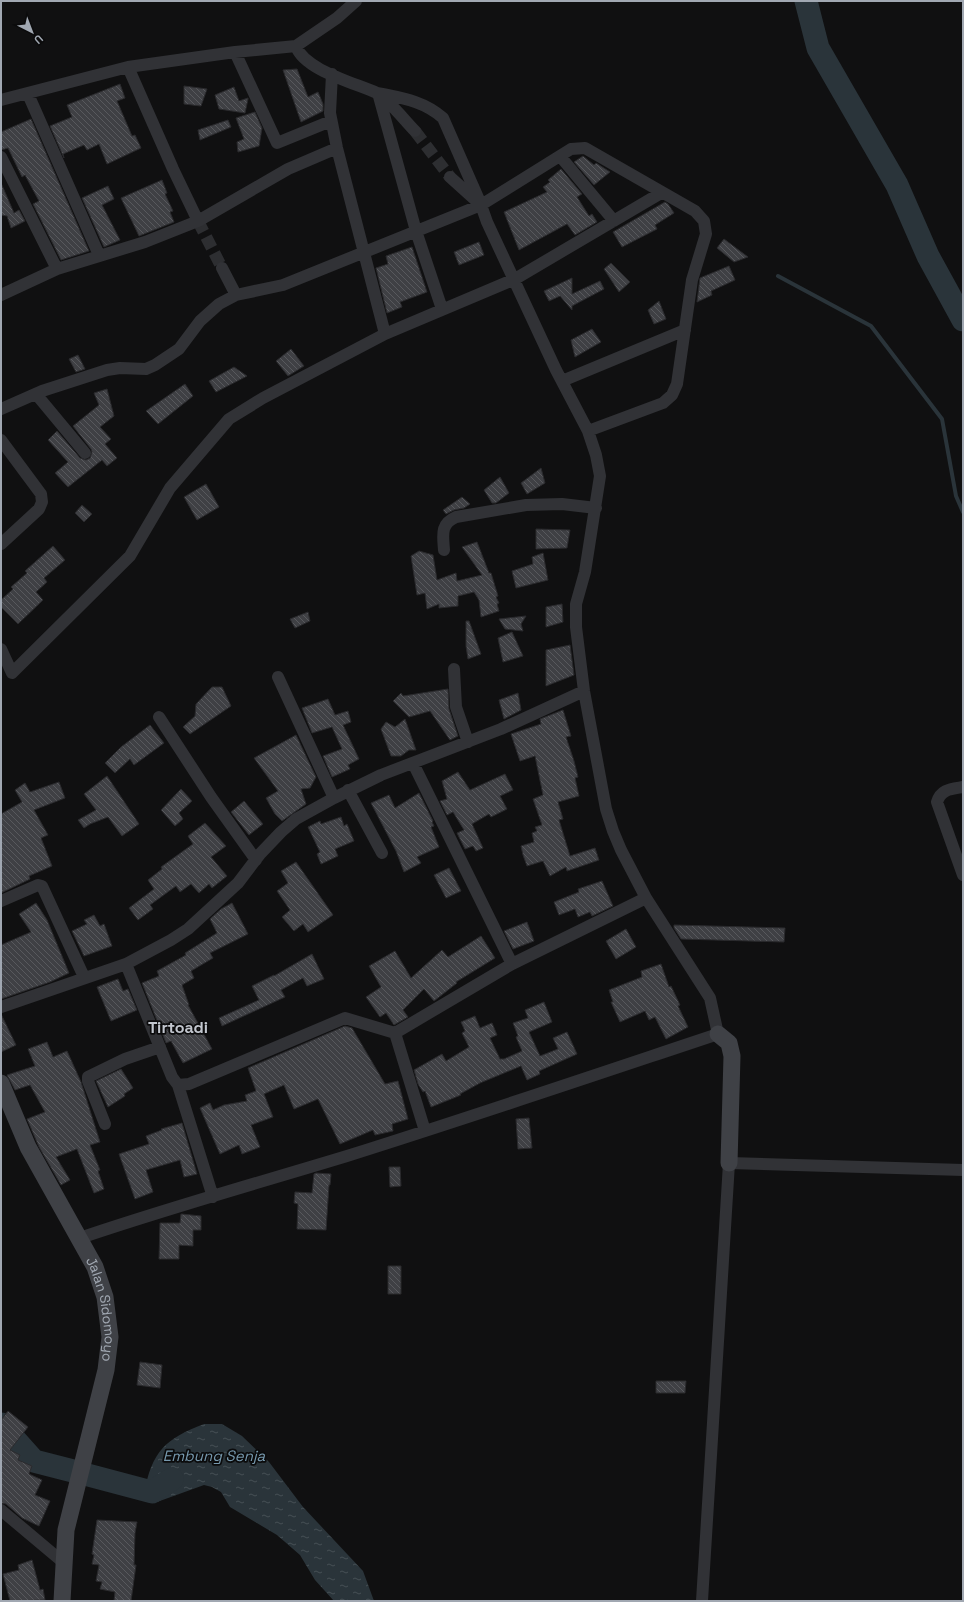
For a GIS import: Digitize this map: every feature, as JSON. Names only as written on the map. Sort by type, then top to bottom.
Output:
[{"type":"main road","points":[[718,1034],[729,1043],[732,1056],[728,1164]]},
{"type":"main road","name":"Jalan Sidomoyo","points":[[1,1083],[28,1147],[95,1267],[105,1297],[110,1337],[106,1370],[66,1530],[62,1601]]},
{"type":"street","points":[[1,100],[128,67],[235,52],[296,46],[337,18],[356,1]]},
{"type":"street","points":[[80,1238],[134,1219],[213,1197],[425,1131],[718,1034],[710,998],[646,898],[613,831],[606,809],[584,692],[576,627],[576,604],[585,572],[600,476],[596,455],[588,430],[562,381],[487,222],[443,118],[434,110],[417,101],[378,93],[319,68],[304,58],[298,52],[296,46]]},
{"type":"street","points":[[235,52],[277,143],[331,121]]},
{"type":"street","points":[[128,67],[173,169],[198,221]]},
{"type":"street","points":[[332,74],[331,121],[385,334]]},
{"type":"street","points":[[378,93],[414,131]]},
{"type":"street","points":[[378,93],[416,230],[442,309]]},
{"type":"street","points":[[28,94],[100,255]]},
{"type":"street","points":[[1,295],[57,269],[145,242],[198,221],[288,169],[337,148]]},
{"type":"street","points":[[1,409],[36,394],[107,370],[120,368],[146,369],[155,365],[179,349],[209,312],[219,304],[236,295],[282,284],[481,205],[571,149],[585,148],[661,193],[695,211],[704,221],[706,234],[692,280],[677,384],[672,395],[663,403],[588,430]]},
{"type":"street","points":[[1,156],[57,269]]},
{"type":"street","points":[[560,156],[614,221]]},
{"type":"street","points":[[450,176],[481,205]]},
{"type":"street","points":[[1,648],[12,673],[116,571],[141,539],[170,488],[229,419],[264,398],[385,334],[515,279],[661,193]]},
{"type":"street","points":[[222,268],[236,295]]},
{"type":"street","points":[[562,381],[685,330]]},
{"type":"street","points":[[36,394],[85,453]]},
{"type":"street","points":[[1,440],[41,494],[42,502],[39,509],[1,544]]},
{"type":"street","points":[[444,550],[443,528],[446,522],[456,517],[526,506],[562,504],[596,508]]},
{"type":"street","points":[[454,669],[456,707],[468,742]]},
{"type":"street","points":[[278,677],[334,798]]},
{"type":"street","points":[[1,1006],[126,964],[158,948],[188,929],[238,883],[281,832],[296,819],[348,790],[468,742],[584,692]]},
{"type":"street","points":[[159,717],[211,797],[256,860]]},
{"type":"street","points":[[413,763],[512,964]]},
{"type":"street","points":[[963,787],[946,790],[939,795],[937,802],[963,875]]},
{"type":"street","points":[[348,790],[382,853]]},
{"type":"street","points":[[1,901],[38,885],[42,886],[84,977]]},
{"type":"street","points":[[178,1085],[189,1084],[344,1018],[395,1032],[512,964],[646,898]]},
{"type":"street","points":[[126,964],[172,1077],[178,1085],[213,1197]]},
{"type":"street","points":[[395,1032],[425,1131]]},
{"type":"street","points":[[105,1124],[88,1081],[88,1077],[125,1059],[160,1047]]},
{"type":"street","points":[[702,1601],[728,1164],[963,1170]]},
{"type":"street","points":[[1,1510],[64,1563]]},
{"type":"water","name":"Embung Senja","points":[[204,1424],[222,1424],[242,1436],[269,1462],[303,1507],[363,1571],[374,1601],[334,1601],[315,1580],[300,1555],[277,1535],[230,1507],[221,1492],[212,1487],[204,1485],[157,1502],[151,1500],[144,1494],[151,1467],[162,1448],[179,1435]]},
{"type":"building","points":[[297,69],[308,97],[318,92],[323,104],[323,111],[301,122],[283,70]]},
{"type":"building","points":[[120,84],[125,98],[117,101],[132,136],[135,135],[141,148],[107,164],[99,144],[87,150],[84,145],[63,154],[64,158],[50,126],[72,117],[67,105]]},
{"type":"building","points":[[184,86],[207,89],[201,106],[184,104]]},
{"type":"building","points":[[234,87],[239,101],[248,98],[245,113],[219,109],[215,95]]},
{"type":"building","points":[[255,112],[262,128],[259,146],[238,152],[237,142],[244,139],[236,118]]},
{"type":"building","points":[[31,119],[89,251],[61,260],[33,204],[39,201],[25,175],[22,177],[8,148],[1,150],[1,132]]},
{"type":"building","points":[[228,120],[231,127],[200,140],[198,130]]},
{"type":"building","points":[[583,156],[594,165],[596,163],[610,172],[594,185],[574,162]]},
{"type":"building","points":[[561,169],[582,194],[577,197],[589,216],[592,214],[597,222],[575,235],[567,224],[519,250],[504,212],[547,192],[543,187],[550,182],[548,180]]},
{"type":"building","points":[[162,180],[167,193],[165,194],[173,211],[170,212],[174,222],[139,236],[121,198]]},
{"type":"building","points":[[1,183],[14,213],[19,210],[25,221],[11,228],[7,216],[1,215]]},
{"type":"building","points":[[108,186],[114,199],[102,205],[120,240],[104,247],[82,198]]},
{"type":"building","points":[[665,202],[674,213],[655,225],[657,229],[622,247],[613,232]]},
{"type":"building","points":[[724,239],[748,257],[734,262],[717,248]]},
{"type":"building","points":[[479,242],[484,255],[459,265],[454,252]]},
{"type":"building","points":[[412,247],[427,292],[400,302],[402,307],[387,313],[376,268],[388,264],[386,256]]},
{"type":"building","points":[[611,263],[630,282],[619,292],[604,269]]},
{"type":"building","points":[[729,266],[735,280],[711,291],[712,295],[697,302],[700,278]]},
{"type":"building","points":[[572,278],[572,294],[600,281],[604,289],[572,306],[572,310],[560,296],[549,301],[544,291]]},
{"type":"building","points":[[659,301],[666,319],[654,324],[648,310]]},
{"type":"building","points":[[592,329],[601,342],[575,357],[571,340]]},
{"type":"building","points":[[291,349],[304,366],[288,376],[276,361]]},
{"type":"building","points":[[78,355],[85,369],[76,372],[69,359]]},
{"type":"building","points":[[234,367],[247,376],[216,392],[209,381]]},
{"type":"building","points":[[185,384],[193,396],[158,424],[146,411]]},
{"type":"building","points":[[107,389],[114,416],[100,427],[111,439],[105,444],[117,458],[107,466],[102,460],[68,487],[55,473],[68,462],[48,440],[57,431],[80,458],[86,460],[90,458],[92,452],[91,449],[73,426],[99,405],[94,393]]},
{"type":"building","points":[[541,468],[545,483],[527,494],[521,483]]},
{"type":"building","points":[[500,477],[509,493],[496,503],[492,503],[484,490]]},
{"type":"building","points":[[206,484],[219,507],[197,520],[184,497]]},
{"type":"building","points":[[462,497],[470,504],[464,508],[454,510],[446,514],[443,510]]},
{"type":"building","points":[[82,505],[92,514],[84,522],[75,513]]},
{"type":"building","points":[[536,529],[570,530],[567,548],[536,549]]},
{"type":"building","points":[[477,542],[489,573],[491,573],[498,596],[496,597],[499,603],[497,604],[499,611],[481,617],[479,600],[474,592],[458,596],[458,606],[439,608],[439,604],[427,609],[425,593],[417,595],[411,556],[419,551],[433,555],[437,580],[456,573],[457,581],[482,575],[462,547]]},
{"type":"building","points":[[53,546],[65,560],[44,578],[47,582],[36,592],[43,600],[18,624],[1,607],[1,600],[13,589],[11,587],[27,573],[25,571]]},
{"type":"building","points":[[543,553],[548,580],[516,588],[512,571],[533,564],[532,557]]},
{"type":"building","points":[[562,604],[563,622],[546,627],[546,607]]},
{"type":"building","points":[[308,612],[310,621],[295,628],[290,619]]},
{"type":"building","points":[[526,616],[521,624],[523,631],[505,629],[499,619]]},
{"type":"building","points":[[466,621],[469,621],[481,654],[468,659],[466,646]]},
{"type":"building","points":[[512,632],[523,656],[503,662],[498,638]]},
{"type":"building","points":[[570,645],[574,675],[546,686],[546,650]]},
{"type":"building","points":[[212,687],[222,687],[231,706],[190,734],[183,727],[195,716],[196,704]]},
{"type":"building","points":[[448,689],[449,709],[458,736],[450,740],[430,711],[409,717],[393,701],[401,693],[403,696]]},
{"type":"building","points":[[518,693],[521,710],[504,719],[499,700]]},
{"type":"building","points":[[328,699],[335,715],[348,711],[351,722],[343,725],[359,759],[348,765],[350,769],[332,777],[323,756],[342,749],[332,727],[312,733],[302,708]]},
{"type":"building","points":[[563,710],[571,736],[566,737],[578,777],[575,778],[579,796],[558,802],[563,819],[559,820],[570,856],[595,848],[599,860],[567,871],[566,867],[550,876],[543,861],[527,866],[523,855],[521,846],[534,842],[532,833],[537,831],[535,827],[542,825],[533,799],[543,795],[535,756],[520,761],[511,734],[541,724],[540,719]]},
{"type":"building","points":[[405,719],[416,750],[409,750],[401,756],[391,756],[381,729],[386,722],[395,727]]},
{"type":"building","points":[[150,725],[164,743],[134,765],[130,759],[115,773],[105,763],[121,747]]},
{"type":"building","points":[[296,735],[316,777],[310,788],[301,789],[306,804],[282,821],[275,814],[266,798],[278,791],[254,758]]},
{"type":"building","points":[[458,772],[470,790],[505,774],[513,790],[500,796],[507,809],[491,817],[489,814],[472,824],[483,848],[476,851],[473,846],[465,849],[457,833],[464,830],[453,812],[447,815],[440,801],[447,799],[442,781]]},
{"type":"building","points":[[107,776],[139,824],[122,836],[108,817],[84,828],[78,820],[96,810],[84,794]]},
{"type":"building","points":[[59,782],[65,798],[34,810],[48,835],[41,838],[52,866],[29,876],[30,879],[1,893],[1,814],[22,802],[15,790],[25,783],[30,792]]},
{"type":"building","points":[[181,789],[192,801],[179,813],[183,819],[175,826],[161,810]]},
{"type":"building","points":[[419,793],[433,821],[434,826],[431,827],[439,847],[417,857],[421,863],[404,872],[396,851],[371,803],[389,795],[395,808]]},
{"type":"building","points":[[244,801],[263,824],[249,835],[231,812]]},
{"type":"building","points":[[341,817],[344,826],[347,824],[354,841],[335,849],[338,856],[321,864],[317,854],[320,852],[308,827],[320,821],[321,824]]},
{"type":"building","points":[[205,823],[226,846],[211,857],[227,876],[212,888],[209,884],[199,893],[191,884],[180,892],[176,886],[150,905],[153,909],[138,920],[129,908],[154,889],[148,880],[162,869],[161,867],[193,844],[188,836]]},
{"type":"building","points":[[296,862],[333,915],[308,932],[303,924],[294,931],[282,917],[290,910],[277,891],[288,883],[281,871]]},
{"type":"building","points":[[449,868],[461,891],[446,898],[434,875]]},
{"type":"building","points":[[602,881],[613,906],[592,916],[590,912],[578,917],[575,909],[559,915],[554,902],[579,892],[578,889]]},
{"type":"building","points":[[36,903],[47,920],[69,973],[50,982],[1,999],[1,945],[31,932],[19,914]]},
{"type":"building","points":[[232,903],[248,934],[210,953],[213,958],[191,971],[194,978],[182,985],[188,1005],[212,1049],[183,1063],[171,1041],[166,1043],[142,983],[159,976],[157,971],[186,955],[185,953],[217,933],[210,919],[221,909]]},
{"type":"building","points":[[94,915],[100,926],[104,924],[112,946],[84,956],[72,931],[87,924],[84,920]]},
{"type":"building","points":[[527,922],[534,941],[513,949],[504,931]]},
{"type":"building","points":[[674,925],[785,928],[784,942],[681,939],[674,928]]},
{"type":"building","points":[[626,929],[636,947],[616,959],[606,941]]},
{"type":"building","points":[[481,936],[495,958],[456,982],[457,983],[434,1001],[424,989],[403,1010],[408,1017],[394,1025],[386,1013],[380,1017],[366,997],[381,987],[369,966],[395,951],[411,978],[442,950],[448,957]]},
{"type":"building","points":[[312,954],[324,979],[307,986],[303,978],[281,990],[285,997],[222,1026],[219,1018],[259,1000],[252,986],[274,976]]},
{"type":"building","points":[[661,964],[669,987],[671,986],[688,1027],[666,1039],[655,1017],[649,1020],[645,1011],[620,1022],[611,1002],[613,1002],[609,990],[642,977],[641,971]]},
{"type":"building","points":[[118,979],[123,991],[128,989],[137,1010],[111,1021],[97,987]]},
{"type":"building","points":[[544,1002],[552,1022],[529,1032],[540,1056],[558,1049],[553,1038],[567,1032],[577,1054],[539,1071],[540,1074],[527,1080],[521,1066],[480,1083],[460,1094],[461,1095],[431,1107],[425,1091],[423,1092],[418,1084],[414,1070],[442,1054],[446,1061],[469,1047],[462,1033],[465,1031],[461,1022],[475,1016],[480,1028],[492,1023],[497,1035],[490,1038],[500,1059],[504,1059],[522,1051],[516,1037],[518,1036],[513,1023],[528,1018],[525,1010]]},
{"type":"building","points":[[1,1014],[16,1045],[1,1052]]},
{"type":"building","points":[[345,1026],[352,1028],[385,1084],[398,1081],[408,1119],[392,1124],[393,1131],[375,1135],[373,1130],[340,1144],[318,1099],[294,1109],[284,1085],[264,1094],[273,1117],[251,1125],[260,1147],[242,1154],[239,1145],[220,1154],[200,1108],[210,1103],[213,1110],[224,1105],[247,1101],[245,1095],[256,1091],[248,1068]]},
{"type":"building","points":[[47,1042],[53,1057],[67,1051],[81,1082],[100,1142],[90,1145],[100,1170],[98,1171],[104,1189],[94,1193],[77,1149],[56,1157],[70,1180],[61,1185],[39,1147],[27,1119],[45,1112],[30,1085],[15,1090],[7,1075],[35,1066],[28,1049]]},
{"type":"building","points":[[121,1069],[133,1088],[124,1094],[125,1096],[108,1107],[96,1081]]},
{"type":"building","points":[[529,1118],[532,1148],[518,1149],[516,1119]]},
{"type":"building","points":[[182,1123],[197,1174],[184,1177],[180,1160],[146,1170],[153,1192],[135,1199],[119,1154],[149,1144],[146,1136],[162,1130],[161,1129]]},
{"type":"building","points":[[389,1167],[400,1167],[401,1186],[390,1187]]},
{"type":"building","points":[[314,1174],[331,1174],[326,1230],[297,1229],[298,1204],[294,1203],[295,1192],[312,1193]]},
{"type":"building","points":[[181,1214],[201,1216],[201,1230],[193,1230],[193,1246],[179,1245],[179,1259],[159,1259],[160,1223],[180,1223]]},
{"type":"building","points":[[388,1266],[401,1266],[401,1294],[388,1294]]},
{"type":"building","points":[[140,1362],[162,1365],[160,1388],[137,1385]]},
{"type":"building","points":[[656,1381],[686,1381],[685,1393],[656,1393]]},
{"type":"building","points":[[8,1411],[28,1427],[10,1450],[20,1455],[18,1460],[32,1466],[29,1474],[42,1480],[35,1495],[50,1501],[39,1526],[22,1518],[6,1504],[1,1503],[1,1420]]},
{"type":"building","points":[[97,1520],[137,1522],[135,1533],[134,1565],[136,1565],[131,1601],[114,1601],[115,1592],[100,1589],[102,1582],[96,1581],[99,1565],[92,1564],[94,1555],[92,1554]]},
{"type":"building","points":[[32,1560],[40,1590],[43,1589],[45,1600],[10,1601],[3,1574],[19,1570],[18,1565]]},
{"type":"waterway","points":[[806,1],[818,48],[897,185],[928,256],[963,320]]},
{"type":"waterway","points":[[778,276],[871,326],[942,419],[956,496],[963,512]]},
{"type":"waterway","points":[[1,1424],[34,1461],[73,1471]]},
{"type":"waterway","points":[[88,1475],[152,1492],[172,1479]]},
{"type":"tunnel","points":[[415,131],[450,177]]},
{"type":"tunnel","points":[[198,221],[222,268]]},
{"type":"district","name":"Tirtoadi","points":[[178,1027]]}]
